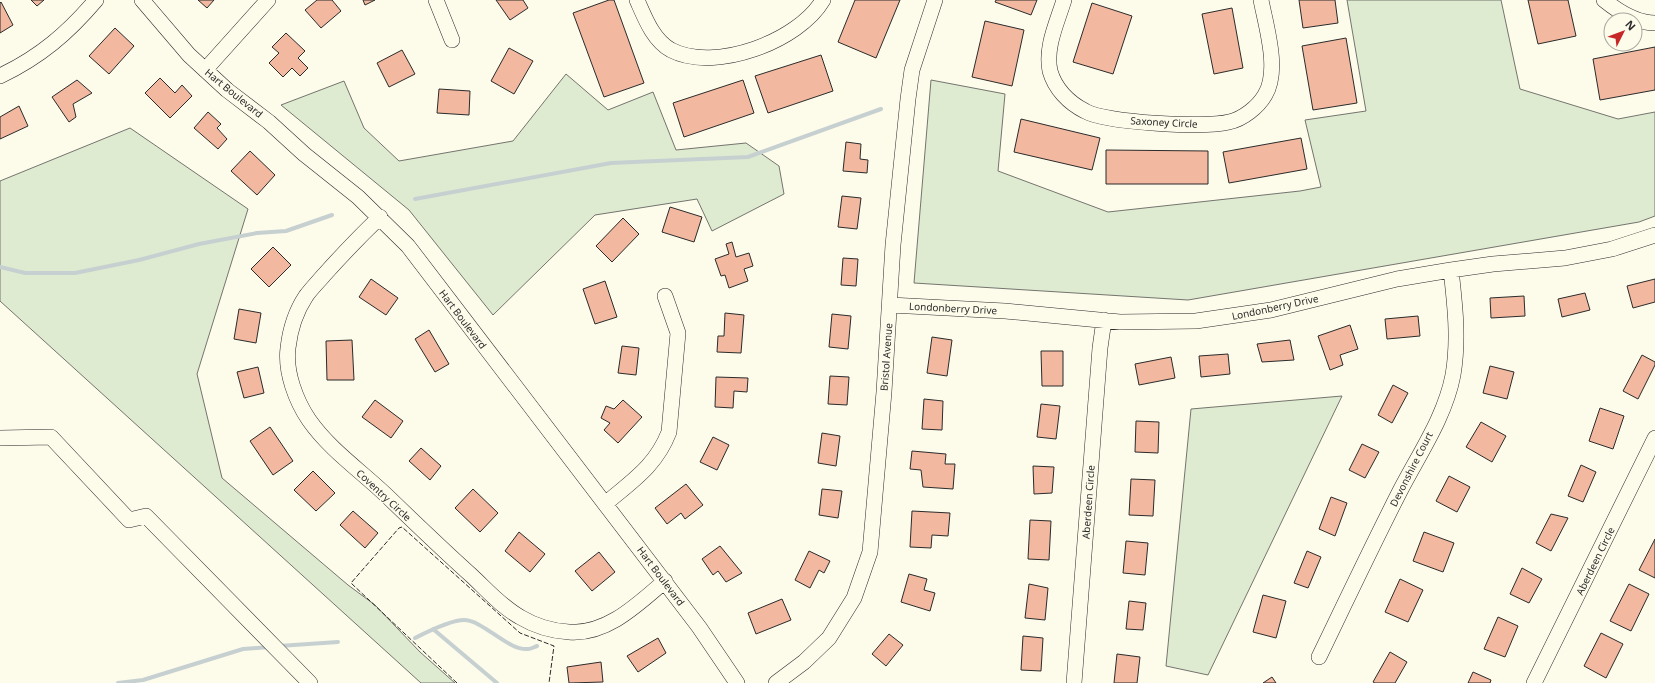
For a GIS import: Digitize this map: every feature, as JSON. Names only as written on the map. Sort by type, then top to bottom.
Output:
[{"type":"street","points":[[0,76],[20,66],[52,45],[76,23],[96,0]]},
{"type":"street","name":"Hart Boulevard","points":[[142,0],[174,39],[205,70],[269,122],[304,154],[358,197],[399,236],[665,581],[699,627],[737,683]]},
{"type":"street","points":[[205,70],[268,0]]},
{"type":"street","points":[[436,0],[452,40]]},
{"type":"street","points":[[637,0],[648,24],[657,38],[671,50],[686,55],[715,58],[738,54],[785,36],[810,18],[823,0]]},
{"type":"street","name":"Bristol Avenue","points":[[776,683],[804,662],[829,638],[854,598],[870,552],[890,305],[893,245],[908,99],[912,70],[935,0]]},
{"type":"street","name":"Saxoney Circle","points":[[1064,0],[1051,39],[1048,55],[1051,72],[1058,88],[1070,102],[1086,112],[1104,117],[1133,121],[1192,124],[1230,122],[1245,115],[1258,105],[1266,94],[1272,69],[1272,56],[1261,0]]},
{"type":"street","points":[[1604,0],[1616,10],[1633,18],[1655,23]]},
{"type":"street","name":"Coventry Circle","points":[[380,217],[306,295],[297,312],[288,350],[289,367],[292,384],[309,420],[336,450],[502,604],[518,616],[536,626],[553,631],[571,632],[590,630],[608,624],[637,606],[665,581]]},
{"type":"street","name":"Londonberry Drive","points":[[890,305],[1005,311],[1104,320],[1170,322],[1221,318],[1271,310],[1397,279],[1492,264],[1565,258],[1612,249],[1655,235]]},
{"type":"street","name":"Devonshire Court","points":[[1319,657],[1394,503],[1439,417],[1447,396],[1452,376],[1457,335],[1451,270]]},
{"type":"street","points":[[605,504],[641,474],[652,462],[663,448],[669,432],[678,333],[665,296]]},
{"type":"street","name":"Aberdeen Circle","points":[[1074,683],[1100,348],[1104,320]]},
{"type":"street","points":[[0,438],[51,437],[129,520],[146,516],[310,683]]},
{"type":"street","name":"Aberdeen Circle","points":[[1534,683],[1655,438]]},
{"type":"green space","points":[[1347,0],[1501,0],[1520,89],[1618,119],[1655,112],[1655,216],[1639,222],[1188,300],[914,283],[931,80],[1005,94],[998,171],[1108,212],[1300,191],[1321,187],[1305,120],[1366,111]]},
{"type":"green space","points":[[566,74],[608,110],[653,92],[676,150],[746,143],[779,166],[784,194],[712,231],[697,199],[595,215],[493,315],[409,210],[281,105],[344,81],[364,128],[399,161],[513,141]]},
{"type":"green space","points":[[130,128],[248,209],[197,374],[222,478],[348,585],[375,605],[420,652],[455,683],[421,683],[0,301],[0,181]]},
{"type":"green space","points":[[1342,396],[1208,675],[1166,666],[1191,409]]},
{"type":"building","points":[[31,0],[44,0],[37,6]]},
{"type":"building","points":[[198,0],[214,0],[207,8]]},
{"type":"building","points":[[317,0],[332,0],[341,11],[321,28],[305,10]]},
{"type":"building","points":[[363,0],[375,0],[365,5]]},
{"type":"building","points":[[496,0],[523,0],[528,8],[510,20]]},
{"type":"building","points":[[609,0],[614,0],[644,83],[604,97],[573,13]]},
{"type":"building","points":[[855,0],[900,0],[876,58],[838,42]]},
{"type":"building","points":[[996,0],[1037,0],[1031,15],[995,2]]},
{"type":"building","points":[[1299,0],[1335,0],[1338,23],[1303,28]]},
{"type":"building","points":[[1528,0],[1568,0],[1576,36],[1538,44]]},
{"type":"building","points":[[1,2],[13,25],[0,33],[0,3]]},
{"type":"building","points":[[1092,3],[1132,16],[1113,74],[1073,62]]},
{"type":"building","points":[[1232,8],[1243,68],[1214,74],[1202,14]]},
{"type":"building","points":[[985,21],[1024,30],[1012,86],[972,77]]},
{"type":"building","points":[[115,28],[134,46],[109,74],[89,56]]},
{"type":"building","points":[[286,33],[305,51],[298,58],[308,68],[300,76],[292,68],[283,77],[269,63],[279,53],[272,47]]},
{"type":"building","points":[[1346,38],[1357,103],[1313,110],[1302,46]]},
{"type":"building","points":[[1655,47],[1655,90],[1600,100],[1593,59],[1629,52],[1643,52],[1643,49]]},
{"type":"building","points":[[509,48],[533,61],[514,94],[491,81]]},
{"type":"building","points":[[402,50],[415,74],[389,87],[377,63]]},
{"type":"building","points":[[821,55],[833,91],[768,113],[755,76]]},
{"type":"building","points":[[160,78],[175,93],[182,85],[192,96],[170,118],[145,93]]},
{"type":"building","points":[[77,80],[92,93],[73,104],[76,117],[69,122],[52,97]]},
{"type":"building","points":[[743,80],[754,113],[684,137],[673,103]]},
{"type":"building","points":[[439,89],[470,91],[469,115],[437,113]]},
{"type":"building","points":[[19,106],[28,126],[0,139],[0,117]]},
{"type":"building","points":[[208,112],[221,124],[217,128],[227,139],[218,149],[194,128]]},
{"type":"building","points":[[1021,119],[1100,138],[1092,170],[1014,152]]},
{"type":"building","points":[[1301,138],[1307,169],[1229,183],[1223,152]]},
{"type":"building","points":[[846,142],[861,144],[860,159],[868,160],[867,173],[843,171]]},
{"type":"building","points":[[1106,150],[1208,151],[1208,184],[1106,184]]},
{"type":"building","points":[[250,151],[275,175],[257,195],[231,171]]},
{"type":"building","points":[[842,196],[861,198],[857,229],[838,227]]},
{"type":"building","points":[[670,207],[702,217],[694,242],[662,232]]},
{"type":"building","points":[[623,218],[639,234],[612,262],[596,246]]},
{"type":"building","points":[[732,242],[736,257],[749,253],[753,266],[744,269],[748,281],[729,288],[725,275],[721,276],[715,259],[729,254],[726,244]]},
{"type":"building","points":[[273,247],[291,265],[269,287],[251,269]]},
{"type":"building","points":[[843,258],[858,259],[856,286],[841,285]]},
{"type":"building","points":[[371,279],[398,298],[386,315],[359,297]]},
{"type":"building","points":[[1655,279],[1655,302],[1633,308],[1627,286]]},
{"type":"building","points":[[605,281],[617,317],[595,324],[583,289]]},
{"type":"building","points":[[1585,293],[1590,310],[1562,317],[1558,299]]},
{"type":"building","points":[[1524,296],[1525,316],[1491,318],[1490,298]]},
{"type":"building","points":[[239,309],[261,313],[256,343],[234,339]]},
{"type":"building","points":[[725,313],[744,315],[741,353],[717,352],[718,336],[724,336]]},
{"type":"building","points":[[832,314],[851,316],[848,349],[829,347]]},
{"type":"building","points":[[1418,316],[1420,336],[1387,339],[1385,319]]},
{"type":"building","points":[[1350,325],[1358,349],[1340,355],[1343,365],[1330,370],[1318,336]]},
{"type":"building","points":[[429,330],[449,364],[435,372],[415,339]]},
{"type":"building","points":[[932,337],[952,340],[947,376],[927,373]]},
{"type":"building","points":[[352,340],[354,380],[327,380],[326,341]]},
{"type":"building","points":[[1290,340],[1294,360],[1262,362],[1257,344]]},
{"type":"building","points":[[622,346],[639,348],[636,375],[618,373]]},
{"type":"building","points":[[1041,351],[1063,351],[1063,386],[1042,386]]},
{"type":"building","points":[[1228,354],[1230,374],[1201,377],[1199,356]]},
{"type":"building","points":[[1642,355],[1655,362],[1655,365],[1638,399],[1623,391]]},
{"type":"building","points":[[1171,357],[1175,378],[1139,385],[1135,364]]},
{"type":"building","points":[[1490,366],[1514,372],[1507,399],[1483,393]]},
{"type":"building","points":[[258,367],[264,393],[244,398],[237,372]]},
{"type":"building","points":[[830,376],[849,377],[847,405],[828,404]]},
{"type":"building","points":[[716,377],[748,378],[747,392],[734,391],[733,408],[715,407]]},
{"type":"building","points":[[1393,385],[1408,393],[1392,423],[1378,415]]},
{"type":"building","points":[[924,399],[943,401],[942,430],[922,429]]},
{"type":"building","points":[[375,400],[403,421],[391,438],[362,417]]},
{"type":"building","points":[[623,400],[642,417],[618,443],[604,430],[610,423],[601,418],[606,406],[614,409]]},
{"type":"building","points":[[1041,404],[1060,406],[1056,439],[1037,437]]},
{"type":"building","points":[[1600,408],[1624,416],[1613,449],[1589,441]]},
{"type":"building","points":[[1136,421],[1159,422],[1158,453],[1135,452]]},
{"type":"building","points":[[1481,422],[1506,436],[1492,462],[1466,447]]},
{"type":"building","points":[[270,427],[293,461],[273,475],[250,441]]},
{"type":"building","points":[[822,433],[840,436],[836,466],[818,463]]},
{"type":"building","points":[[713,437],[729,445],[717,470],[700,462]]},
{"type":"building","points":[[1362,444],[1379,452],[1365,478],[1349,470]]},
{"type":"building","points":[[421,448],[441,466],[430,480],[409,461]]},
{"type":"building","points":[[912,451],[946,454],[945,464],[955,464],[953,489],[923,487],[921,470],[910,469]]},
{"type":"building","points":[[1581,465],[1596,472],[1583,502],[1568,496]]},
{"type":"building","points":[[1033,466],[1054,467],[1052,493],[1034,494]]},
{"type":"building","points":[[313,471],[335,493],[316,511],[294,490]]},
{"type":"building","points":[[1449,476],[1470,487],[1457,512],[1436,501]]},
{"type":"building","points":[[1131,479],[1155,480],[1153,516],[1129,515]]},
{"type":"building","points":[[686,484],[703,505],[685,519],[681,513],[667,524],[655,508]]},
{"type":"building","points":[[473,489],[498,513],[480,532],[455,508]]},
{"type":"building","points":[[822,489],[842,491],[838,518],[819,515]]},
{"type":"building","points":[[1331,497],[1347,503],[1335,536],[1319,529]]},
{"type":"building","points":[[353,511],[378,533],[365,548],[340,525]]},
{"type":"building","points":[[912,511],[950,513],[948,536],[932,535],[931,548],[910,547]]},
{"type":"building","points":[[1551,514],[1568,518],[1551,551],[1536,543]]},
{"type":"building","points":[[1030,520],[1051,521],[1049,560],[1028,559]]},
{"type":"building","points":[[519,532],[545,554],[530,572],[505,551]]},
{"type":"building","points":[[1424,532],[1454,543],[1443,572],[1413,561]]},
{"type":"building","points":[[1655,539],[1655,578],[1639,570]]},
{"type":"building","points":[[1126,541],[1148,543],[1145,575],[1123,573]]},
{"type":"building","points":[[720,546],[742,573],[726,582],[718,571],[713,575],[702,559]]},
{"type":"building","points":[[809,551],[830,561],[824,573],[819,570],[810,588],[795,580]]},
{"type":"building","points":[[1307,551],[1321,557],[1308,588],[1294,583]]},
{"type":"building","points":[[599,552],[615,572],[592,591],[575,571]]},
{"type":"building","points":[[1522,568],[1542,579],[1529,603],[1510,594]]},
{"type":"building","points":[[909,574],[927,579],[924,590],[935,593],[930,611],[901,602]]},
{"type":"building","points":[[1400,579],[1423,590],[1408,622],[1385,612]]},
{"type":"building","points":[[1029,584],[1048,588],[1045,620],[1025,618]]},
{"type":"building","points":[[1629,584],[1649,594],[1631,631],[1610,621]]},
{"type":"building","points":[[1263,595],[1286,601],[1276,638],[1253,632]]},
{"type":"building","points":[[782,599],[791,620],[756,634],[748,613]]},
{"type":"building","points":[[1129,601],[1146,603],[1143,630],[1126,629]]},
{"type":"building","points":[[1498,617],[1518,626],[1505,657],[1484,649]]},
{"type":"building","points":[[1601,633],[1623,644],[1606,678],[1584,666]]},
{"type":"building","points":[[889,634],[903,645],[886,666],[872,654]]},
{"type":"building","points":[[1023,636],[1043,638],[1041,671],[1021,670]]},
{"type":"building","points":[[658,638],[666,653],[638,672],[627,656]]},
{"type":"building","points":[[1390,652],[1407,662],[1395,683],[1373,682]]},
{"type":"building","points":[[1117,654],[1140,657],[1137,683],[1114,683]]},
{"type":"building","points":[[601,662],[603,682],[569,683],[567,667]]},
{"type":"building","points":[[1473,672],[1491,680],[1490,683],[1468,683]]},
{"type":"building","points":[[1272,677],[1276,683],[1263,683]]},
{"type":"waterway","points":[[415,199],[611,163],[748,157],[881,109]]},
{"type":"waterway","points":[[0,267],[25,273],[75,273],[139,260],[199,244],[257,233],[286,231],[332,215]]},
{"type":"waterway","points":[[415,638],[446,624],[464,620],[471,621],[504,641],[520,648],[529,649],[537,646]]},
{"type":"waterway","points":[[433,629],[497,683]]},
{"type":"waterway","points":[[279,646],[338,642]]},
{"type":"waterway","points":[[118,683],[143,680],[243,649],[270,647]]},
{"type":"fence","points":[[457,683],[351,583],[399,528],[402,527],[520,633],[554,646],[549,683]]}]
